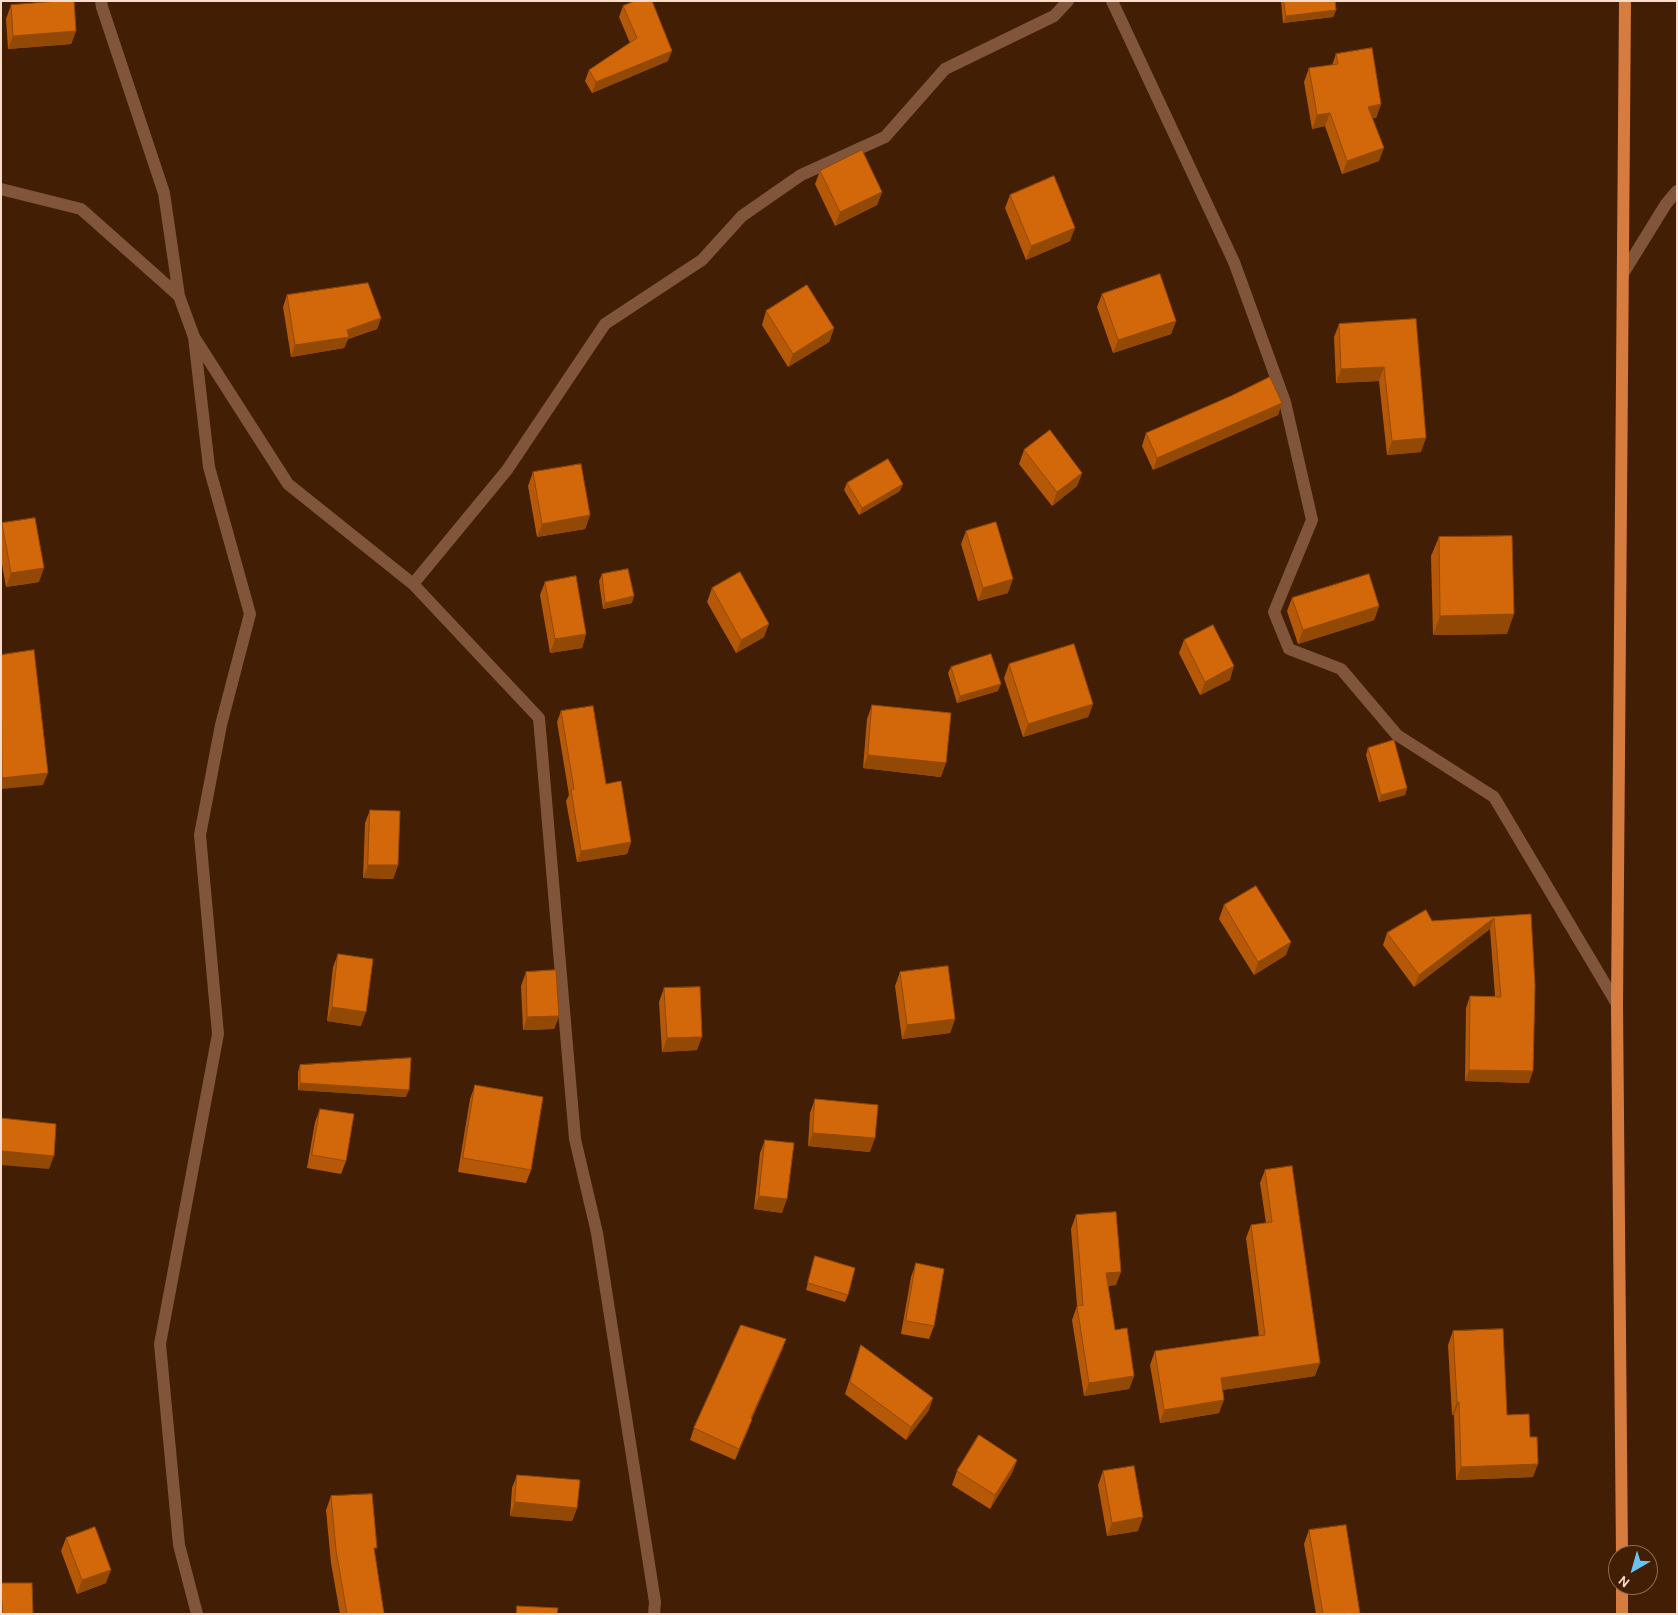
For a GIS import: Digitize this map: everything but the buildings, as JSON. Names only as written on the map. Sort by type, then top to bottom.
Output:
[{"type":"main road","points":[[1622,1545],[1617,1004],[1625,1]]},
{"type":"main road","points":[[1622,1595],[1622,1614]]},
{"type":"street","points":[[101,1],[164,193],[179,296],[194,337],[288,484],[413,584],[539,718],[575,1139],[597,1233],[654,1602],[654,1614]]},
{"type":"street","points":[[413,584],[507,470],[605,324],[702,260],[742,216],[800,175],[885,137],[945,69],[1054,16],[1068,1]]},
{"type":"street","points":[[1112,1],[1234,262],[1285,402],[1312,520],[1274,612],[1289,649],[1342,669],[1397,735],[1494,797],[1617,1004]]},
{"type":"street","points":[[1,189],[81,209],[179,296]]},
{"type":"street","points":[[1624,272],[1666,204],[1677,191]]},
{"type":"street","points":[[194,337],[209,467],[250,614],[220,725],[200,835],[218,1034],[160,1344],[179,1545],[197,1614]]}]
